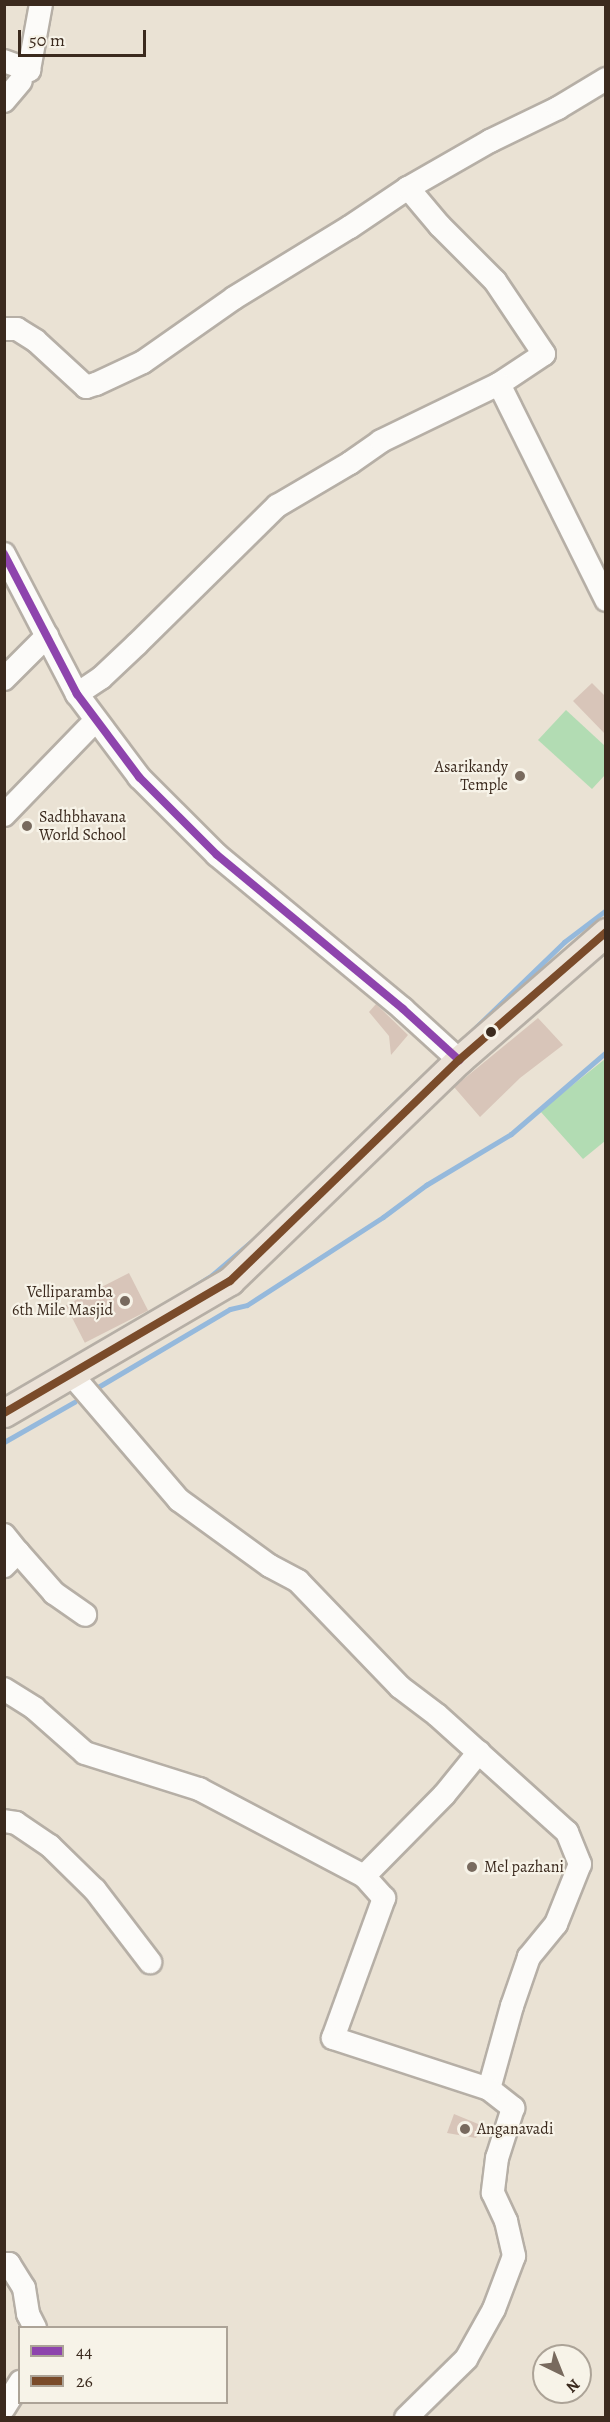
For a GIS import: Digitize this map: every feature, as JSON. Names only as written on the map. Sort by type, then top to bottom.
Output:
[{"type":"main road","points":[[4,1413],[230,1281],[459,1060],[606,932]]},
{"type":"street","points":[[4,61],[28,70],[41,4]]},
{"type":"street","points":[[4,329],[17,329],[36,341],[87,387],[96,384],[143,362],[234,298],[350,227],[408,188],[490,141],[558,108],[606,79]]},
{"type":"street","points":[[4,101],[21,81]]},
{"type":"street","points":[[77,694],[101,678],[278,506],[350,463],[381,441],[499,384],[544,354],[495,281],[440,226],[408,188]]},
{"type":"street","points":[[499,384],[606,600]]},
{"type":"street","points":[[4,554],[77,694],[139,777],[217,855],[404,1009],[459,1060]]},
{"type":"street","points":[[4,679],[47,636]]},
{"type":"street","points":[[4,815],[96,720]]},
{"type":"street","points":[[71,1374],[179,1500],[270,1566],[298,1581],[400,1687],[437,1714],[567,1833],[580,1864],[556,1924],[529,1957],[512,2006],[489,2089]]},
{"type":"street","points":[[9,1551],[54,1593],[85,1616]]},
{"type":"street","points":[[4,1689],[34,1708],[85,1754],[199,1790],[364,1876],[384,1898],[333,2038],[489,2089],[513,2108],[497,2158],[494,2193],[506,2221],[514,2256],[494,2309],[466,2358],[406,2418]]},
{"type":"street","points":[[364,1876],[444,1795],[479,1752]]},
{"type":"street","points":[[4,1821],[16,1823],[50,1846],[94,1890],[150,1962]]},
{"type":"street","points":[[4,2264],[9,2264],[24,2288],[28,2314],[33,2326]]},
{"type":"street","points":[[4,2408],[18,2385]]},
{"type":"green space","points":[[566,710],[605,746],[605,775],[592,789],[538,740]]},
{"type":"green space","points":[[605,1059],[605,1141],[583,1159],[540,1111]]},
{"type":"building","points":[[592,683],[606,697],[606,735],[573,701]]},
{"type":"building","points":[[376,1004],[408,1035],[391,1055],[389,1036],[369,1012]]},
{"type":"building","points":[[538,1018],[563,1045],[520,1078],[480,1117],[454,1087]]},
{"type":"building","points":[[129,1273],[148,1310],[85,1343],[66,1305]]},
{"type":"building","name":"Anganavadi","points":[[454,2114],[483,2126],[476,2138],[447,2133]]},
{"type":"waterway","points":[[473,1030],[564,942],[606,910]]},
{"type":"waterway","points":[[98,1387],[230,1309],[247,1305],[383,1217],[426,1185],[511,1134],[606,1052]]},
{"type":"waterway","points":[[371,1126],[403,1095]]},
{"type":"waterway","points":[[193,1287],[212,1275],[261,1233]]},
{"type":"waterway","points":[[4,1442],[74,1402]]},
{"type":"transit line","name":"44","points":[[4,554],[77,694],[139,777],[217,855],[403,1009],[459,1060]]},
{"type":"transit line","name":"26","points":[[4,1413],[230,1281],[459,1060],[606,932]]},
{"type":"place","name":"Asarikandy Temple","points":[[520,776]]},
{"type":"place","name":"Sadhbhavana World School","points":[[27,826]]},
{"type":"place","name":"Velliparamba 6th Mile Masjid","points":[[125,1301]]},
{"type":"place","name":"Mel pazhani","points":[[472,1867]]},
{"type":"place","name":"Anganavadi","points":[[465,2129]]}]
